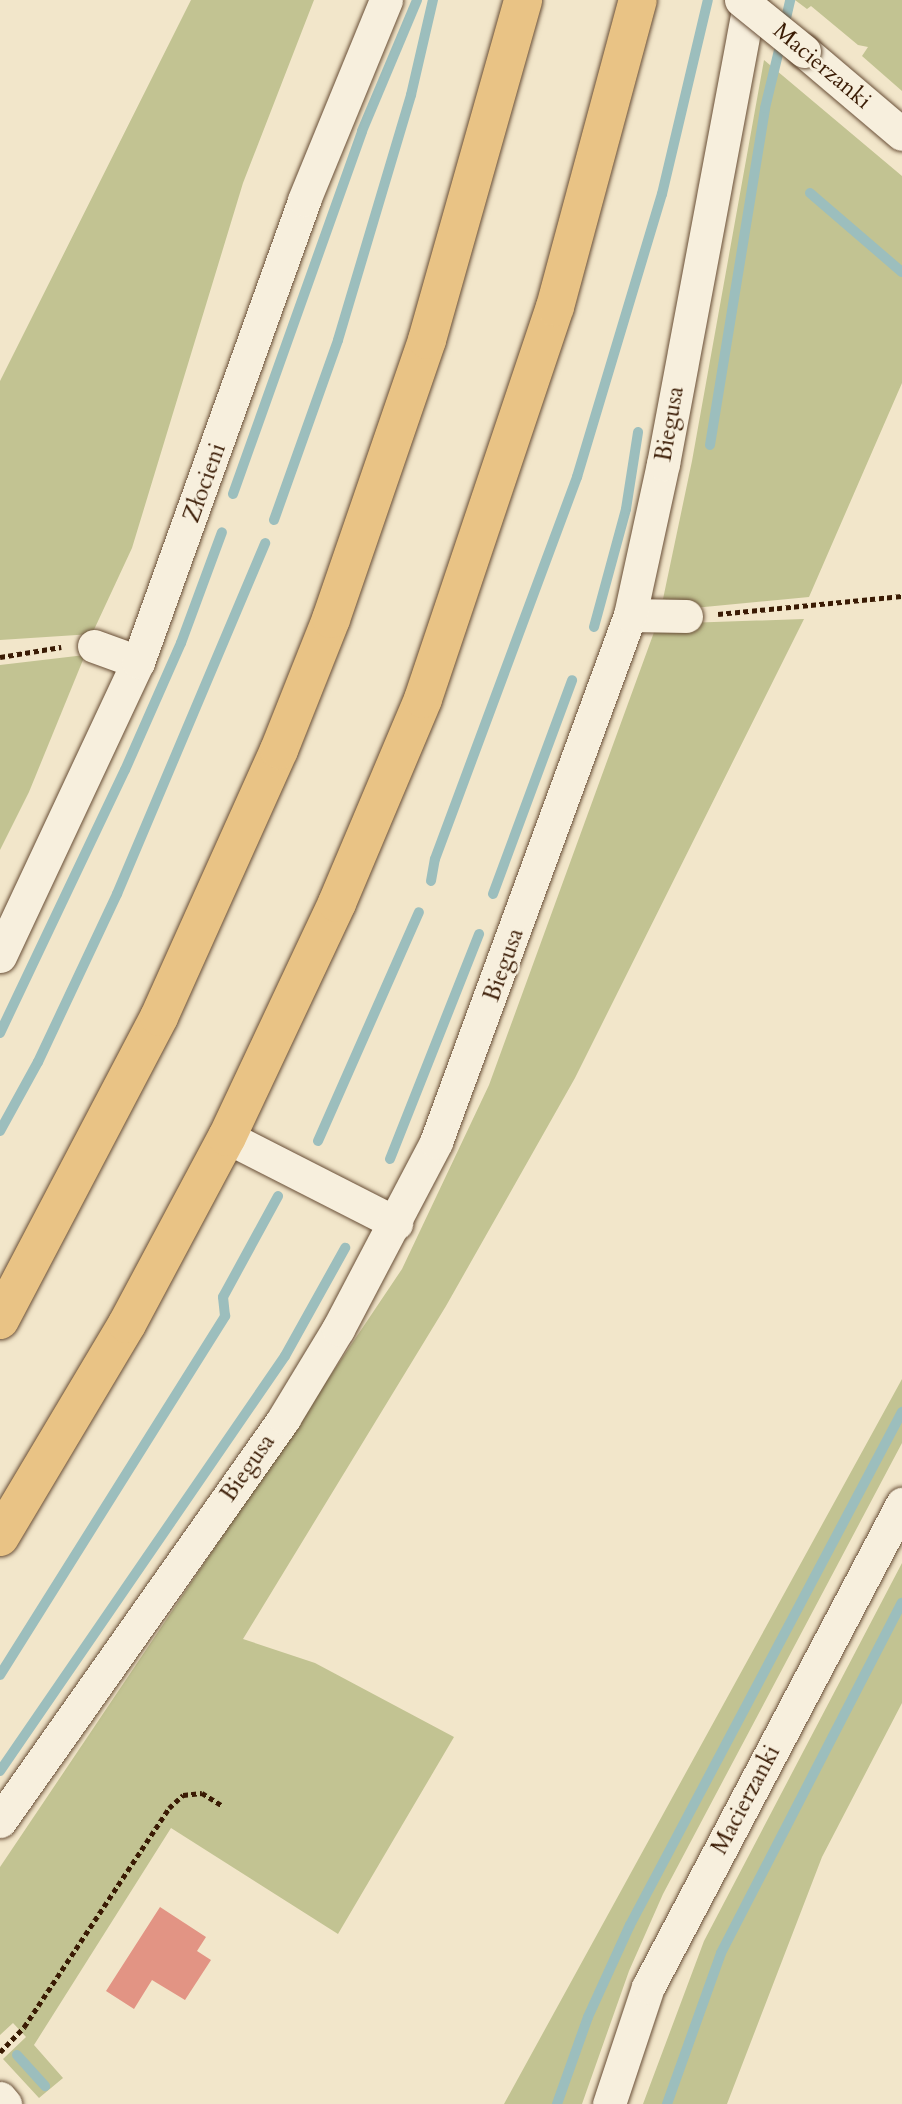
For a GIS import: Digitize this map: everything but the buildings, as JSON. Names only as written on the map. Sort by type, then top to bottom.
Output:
[{"type":"highway","points":[[0,1320],[164,1006],[279,750],[331,620],[427,340],[523,0]]},
{"type":"highway","points":[[0,1537],[127,1324],[227,1137],[337,903],[423,699],[555,307],[638,0]]},
{"type":"street","name":"Złocieni","points":[[0,956],[138,662],[304,200],[386,0]]},
{"type":"street","name":"Macierzanki","points":[[741,0],[902,134]]},
{"type":"street","name":"Biegusa","points":[[0,1821],[284,1418],[396,1223],[436,1142],[475,1044],[630,615],[663,464],[750,0]]},
{"type":"street","points":[[630,615],[686,616]]},
{"type":"street","points":[[94,646],[138,662]]},
{"type":"street","points":[[227,1137],[396,1223]]},
{"type":"street","name":"Macierzanki","points":[[609,2104],[648,1987],[902,1504]]},
{"type":"street","points":[[0,2098],[5,2104]]},
{"type":"path","points":[[686,616],[792,610],[902,596]]},
{"type":"path","points":[[0,657],[94,646]]},
{"type":"path","points":[[0,2052],[24,2027],[169,1808],[183,1795],[202,1793],[223,1806]]},
{"type":"green space","points":[[191,0],[314,0],[243,183],[132,548],[92,634],[0,640],[0,381]]},
{"type":"green space","points":[[795,0],[902,0],[902,91],[862,56],[868,47],[858,45],[811,6],[807,9]]},
{"type":"green space","points":[[764,60],[902,176],[902,383],[809,597],[694,608],[663,599],[692,461]]},
{"type":"green space","points":[[804,619],[575,1078],[446,1306],[243,1639],[315,1663],[454,1737],[338,1934],[171,1828],[34,2045],[63,2078],[39,2098],[3,2059],[26,2037],[13,2023],[0,2035],[0,1867],[402,1269],[489,1085],[657,624]]},
{"type":"green space","points":[[85,655],[29,792],[0,850],[0,665]]},
{"type":"green space","points":[[902,1379],[902,1443],[663,1894],[629,1971],[582,2104],[504,2104]]},
{"type":"green space","points":[[902,1563],[902,1703],[822,1857],[727,2104],[643,2104],[704,1941]]},
{"type":"waterway","points":[[233,494],[362,131],[417,0]]},
{"type":"waterway","points":[[274,520],[338,340],[411,95],[433,0]]},
{"type":"waterway","points":[[431,881],[435,859],[577,477],[662,194],[708,0]]},
{"type":"waterway","points":[[784,27],[790,0]]},
{"type":"waterway","points":[[710,445],[765,108],[781,42]]},
{"type":"waterway","points":[[810,193],[902,272]]},
{"type":"waterway","points":[[594,627],[626,509],[638,432]]},
{"type":"waterway","points":[[0,1033],[125,770],[181,643],[222,532]]},
{"type":"waterway","points":[[0,1131],[38,1062],[117,894],[265,543]]},
{"type":"waterway","points":[[493,894],[572,680]]},
{"type":"waterway","points":[[318,1141],[419,912]]},
{"type":"waterway","points":[[390,1159],[479,934]]},
{"type":"waterway","points":[[0,1675],[225,1316],[223,1297],[278,1196]]},
{"type":"waterway","points":[[0,1771],[285,1356],[345,1248]]},
{"type":"waterway","points":[[557,2104],[588,2017],[630,1925],[902,1412]]},
{"type":"waterway","points":[[667,2104],[721,1953],[902,1603]]},
{"type":"waterway","points":[[17,2055],[45,2086]]}]
